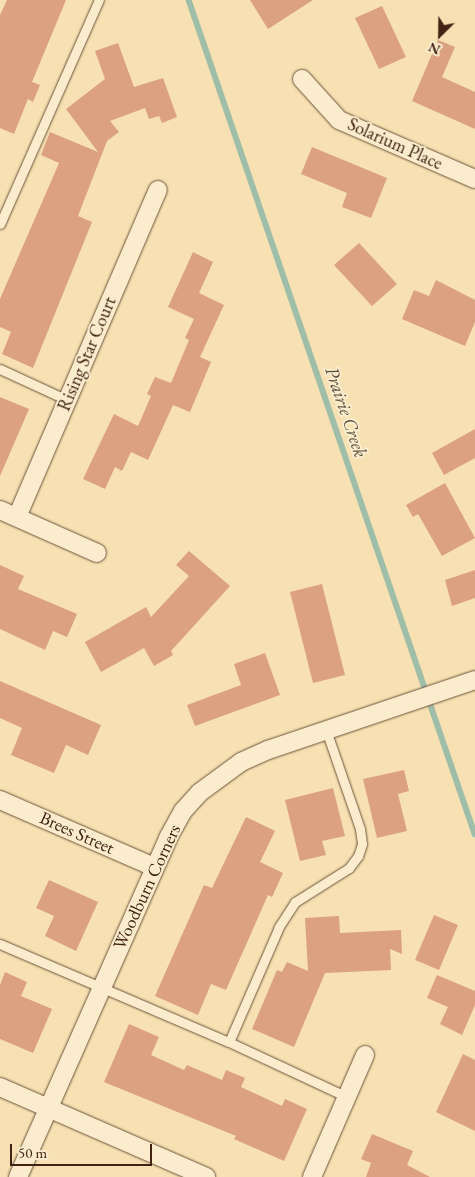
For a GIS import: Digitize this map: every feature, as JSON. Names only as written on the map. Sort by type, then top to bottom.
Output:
[{"type":"street","name":"Solarium Place","points":[[302,79],[339,120],[475,179]]},
{"type":"street","name":"Rising Star Court","points":[[17,517],[158,190]]},
{"type":"street","points":[[0,510],[97,553]]},
{"type":"street","name":"Woodburn Corners","points":[[18,1177],[154,867],[183,811],[217,777],[268,750],[475,680]]},
{"type":"street","name":"Brees Street","points":[[0,800],[154,867]]},
{"type":"street","points":[[312,1177],[365,1055]]},
{"type":"street","points":[[0,1087],[206,1177]]},
{"type":"lane","points":[[0,224],[99,0]]},
{"type":"lane","points":[[0,369],[67,400]]},
{"type":"lane","points":[[228,1042],[279,926],[295,902],[349,868],[358,856],[362,844],[360,829],[326,730]]},
{"type":"lane","points":[[0,944],[228,1042],[347,1097]]},
{"type":"building","points":[[7,0],[66,0],[32,82],[40,85],[33,102],[28,99],[14,134],[0,128],[0,15]]},
{"type":"building","points":[[250,0],[313,0],[268,29]]},
{"type":"building","points":[[382,6],[406,57],[379,69],[355,18]]},
{"type":"building","points":[[438,40],[455,47],[442,77],[475,92],[475,129],[412,101]]},
{"type":"building","points":[[118,43],[134,87],[163,78],[177,117],[162,123],[159,116],[149,119],[145,108],[110,121],[119,132],[107,141],[78,216],[92,222],[33,368],[2,354],[11,332],[0,327],[0,299],[59,163],[41,155],[50,132],[98,152],[66,109],[105,79],[95,51]]},
{"type":"building","points":[[312,147],[387,178],[371,218],[342,207],[347,193],[301,174]]},
{"type":"building","points":[[359,243],[397,284],[372,306],[334,265]]},
{"type":"building","points":[[193,252],[213,262],[199,293],[224,305],[200,357],[211,362],[190,412],[173,405],[148,460],[131,452],[122,471],[115,467],[105,489],[83,479],[114,414],[138,426],[151,396],[147,394],[155,377],[171,383],[189,340],[185,338],[194,319],[168,307]]},
{"type":"building","points":[[436,280],[475,300],[475,322],[465,346],[402,319],[414,290],[429,296]]},
{"type":"building","points":[[0,397],[29,409],[0,476]]},
{"type":"building","points":[[475,429],[475,458],[444,475],[432,453]]},
{"type":"building","points":[[445,483],[475,538],[442,556],[418,514],[413,517],[406,505]]},
{"type":"building","points":[[189,551],[230,586],[171,651],[173,655],[154,666],[144,648],[101,672],[85,642],[146,607],[151,617],[189,576],[176,565]]},
{"type":"building","points":[[0,565],[24,576],[18,589],[77,614],[67,637],[53,631],[45,650],[0,629]]},
{"type":"building","points":[[475,570],[475,598],[452,606],[445,580]]},
{"type":"building","points":[[322,584],[345,675],[313,683],[290,592]]},
{"type":"building","points":[[265,653],[280,695],[195,726],[187,705],[241,685],[234,664]]},
{"type":"building","points":[[0,681],[101,725],[88,755],[66,745],[54,773],[11,755],[22,728],[0,718]]},
{"type":"building","points":[[404,770],[409,791],[398,794],[407,831],[377,838],[363,779]]},
{"type":"building","points":[[333,788],[345,836],[322,841],[326,855],[300,861],[285,800]]},
{"type":"building","points":[[246,817],[275,831],[260,862],[283,873],[272,897],[268,895],[226,990],[211,984],[198,1015],[155,996],[204,885],[212,888]]},
{"type":"building","points":[[49,880],[98,902],[76,951],[45,936],[54,916],[36,908]]},
{"type":"building","points":[[434,915],[458,925],[439,970],[415,960]]},
{"type":"building","points":[[339,916],[340,933],[401,930],[402,954],[390,949],[391,970],[325,973],[294,1047],[252,1029],[277,970],[282,972],[287,962],[308,971],[305,918]]},
{"type":"building","points":[[5,972],[27,982],[21,996],[52,1009],[33,1053],[0,1039],[0,985]]},
{"type":"building","points":[[437,975],[475,991],[475,1005],[462,1035],[440,1024],[448,1007],[427,998]]},
{"type":"building","points":[[129,1024],[159,1037],[151,1055],[184,1070],[187,1065],[222,1080],[226,1070],[245,1078],[241,1087],[282,1106],[285,1099],[307,1109],[284,1161],[234,1139],[236,1136],[104,1082]]},
{"type":"building","points":[[463,1054],[475,1060],[475,1131],[436,1112]]},
{"type":"building","points":[[372,1134],[413,1151],[407,1165],[430,1177],[366,1177],[371,1163],[361,1159]]},
{"type":"waterway","name":"Prairie Creek","points":[[189,0],[475,834]]}]
